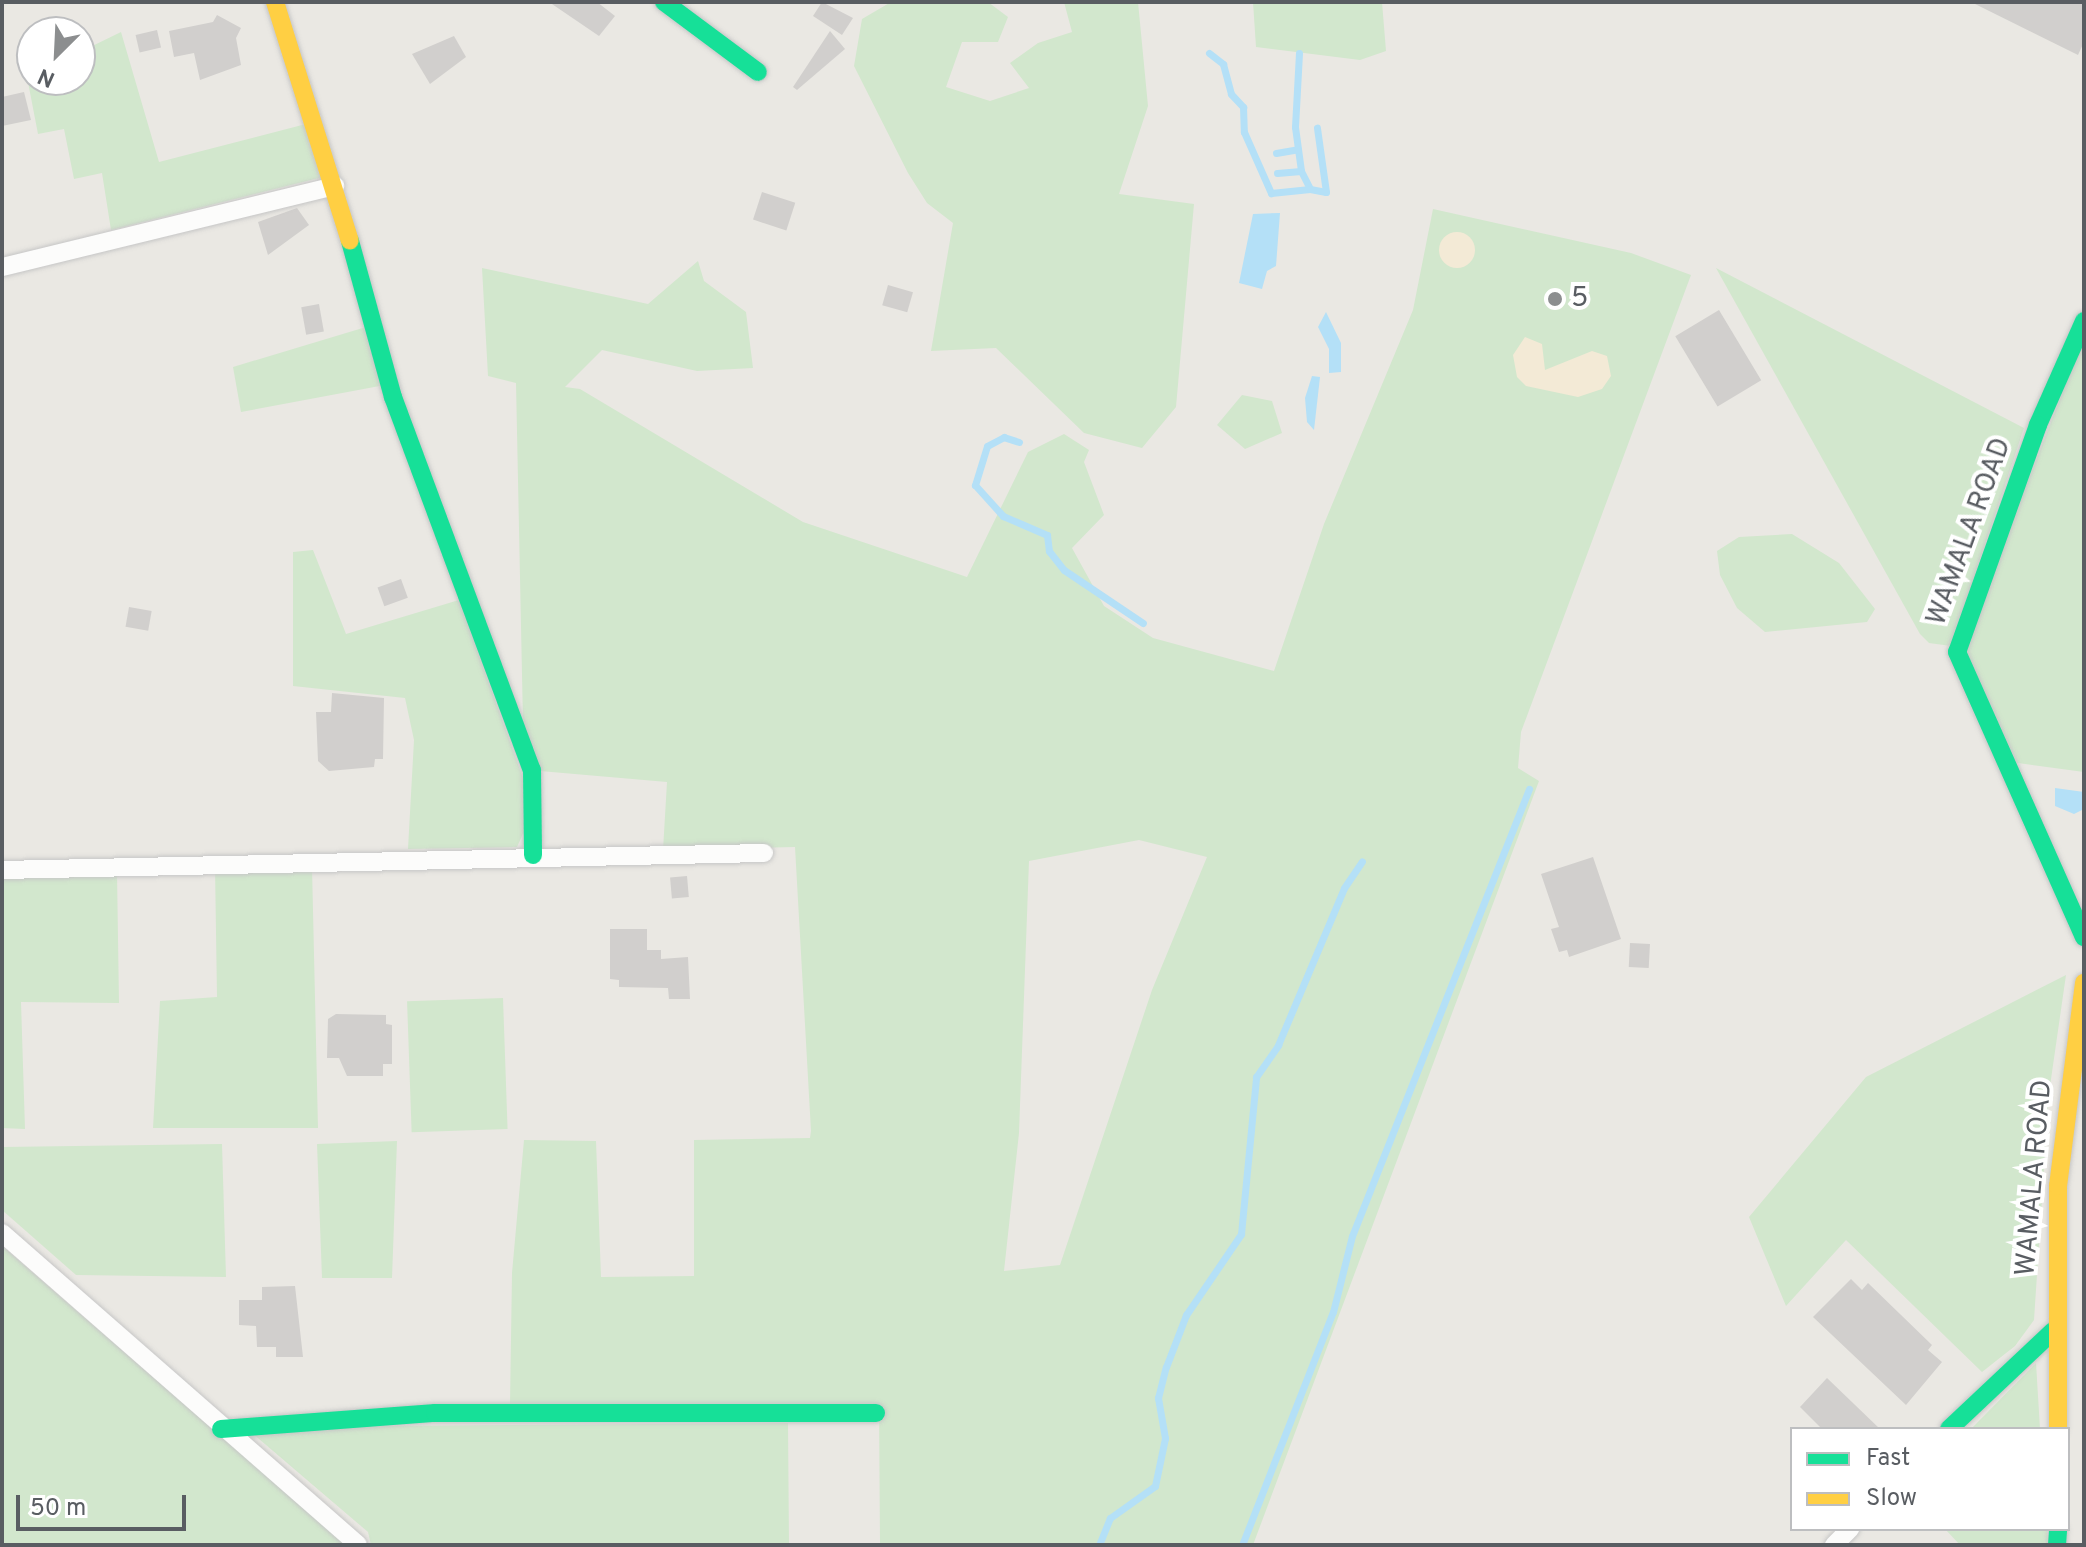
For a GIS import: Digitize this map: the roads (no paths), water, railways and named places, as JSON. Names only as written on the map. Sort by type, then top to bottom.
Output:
[{"type":"street","points":[[275,2],[335,186],[393,397],[532,770],[533,855]]},
{"type":"street","points":[[664,2],[758,72]]},
{"type":"street","points":[[2,267],[335,186]]},
{"type":"street","name":"WAMALA ROAD","points":[[2084,321],[2038,425],[1957,652],[2084,937]]},
{"type":"street","points":[[2,870],[533,855],[764,853]]},
{"type":"street","name":"WAMALA ROAD","points":[[2058,1427],[2053,1331],[2058,1186],[2084,983]]},
{"type":"street","points":[[2,1233],[221,1429],[358,1545]]},
{"type":"street","points":[[1951,1427],[2053,1331]]},
{"type":"street","points":[[221,1429],[435,1413],[876,1413]]},
{"type":"water","points":[[1280,213],[1276,266],[1267,271],[1262,289],[1239,283],[1253,214]]},
{"type":"water","points":[[1326,312],[1341,343],[1341,372],[1329,373],[1329,349],[1318,327]]},
{"type":"water","points":[[1312,376],[1320,377],[1314,430],[1307,422],[1305,398]]},
{"type":"water","points":[[2055,788],[2084,792],[2084,809],[2074,814],[2055,806]]},
{"type":"waterway","points":[[1209,53],[1223,64],[1231,94],[1243,107],[1244,132],[1271,193],[1310,189]]},
{"type":"waterway","points":[[1299,53],[1295,127],[1301,171],[1310,189],[1326,192],[1317,128]]},
{"type":"waterway","points":[[1276,153],[1298,149]]},
{"type":"waterway","points":[[1277,173],[1301,171]]},
{"type":"waterway","points":[[1019,442],[1004,437],[987,446],[975,485],[1003,516],[1047,535],[1049,551],[1064,570],[1143,623]]},
{"type":"waterway","points":[[1242,1545],[1333,1312],[1352,1236],[1529,789]]},
{"type":"waterway","points":[[1099,1545],[1110,1518],[1155,1486],[1165,1438],[1158,1398],[1166,1367],[1186,1315],[1241,1234],[1256,1077],[1278,1045],[1344,888],[1362,861]]},
{"type":"place","name":"5","points":[[1555,299]]}]
